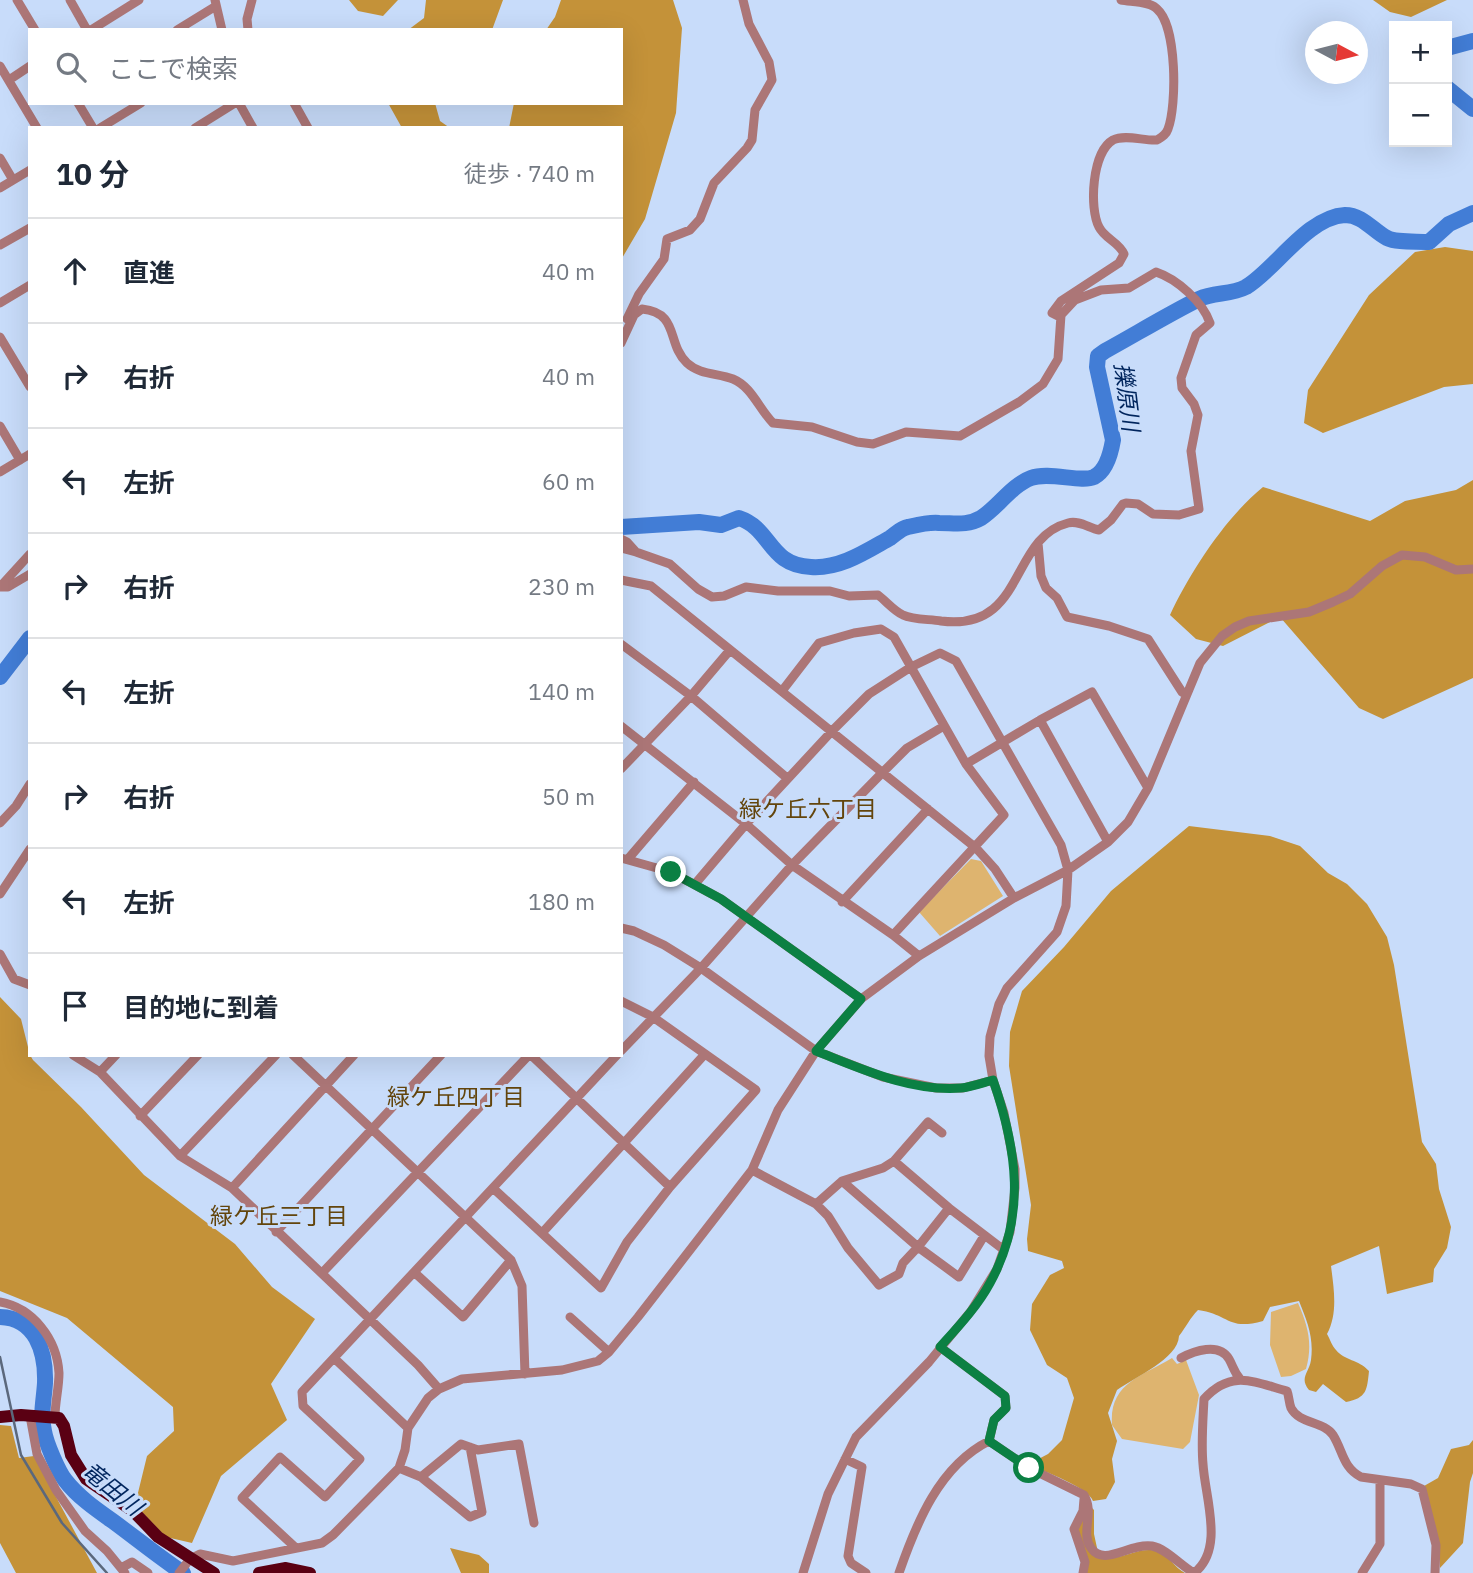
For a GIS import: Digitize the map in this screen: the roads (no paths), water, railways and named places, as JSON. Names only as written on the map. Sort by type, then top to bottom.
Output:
[{"type":"highway","points":[[0,1417],[54,1416],[63,1421],[71,1455],[86,1479],[126,1504],[185,1566],[214,1573]]},
{"type":"highway","points":[[259,1573],[286,1568],[310,1573]]},
{"type":"street","points":[[17,0],[34,28]]},
{"type":"street","points":[[70,0],[88,28]]},
{"type":"street","points":[[92,28],[124,4],[139,0]]},
{"type":"street","points":[[248,28],[247,19],[252,0]]},
{"type":"street","points":[[623,326],[639,294],[664,259],[667,239],[690,230],[700,219],[714,183],[752,140],[755,110],[772,80],[772,73],[769,62],[748,24],[743,0]]},
{"type":"street","points":[[1061,315],[1052,313],[1061,300],[1119,263],[1124,254],[1119,246],[1103,236],[1095,219],[1092,195],[1097,169],[1106,148],[1113,140],[1123,138],[1157,141],[1169,128],[1174,96],[1166,19],[1153,6],[1121,0]]},
{"type":"street","points":[[180,28],[216,3],[222,28]]},
{"type":"street","points":[[0,66],[36,126]]},
{"type":"street","points":[[9,80],[28,67]]},
{"type":"street","points":[[79,105],[92,126]]},
{"type":"street","points":[[103,126],[138,105]]},
{"type":"street","points":[[199,126],[234,105]]},
{"type":"street","points":[[238,105],[253,126]]},
{"type":"street","points":[[295,105],[307,126]]},
{"type":"street","points":[[0,158],[13,180]]},
{"type":"street","points":[[0,188],[28,171]]},
{"type":"street","points":[[0,245],[28,229]]},
{"type":"street","points":[[623,339],[634,315],[642,309],[655,310],[671,326],[680,354],[688,364],[708,374],[732,379],[743,386],[773,422],[812,427],[857,442],[873,444],[906,432],[960,436],[1020,402],[1043,384],[1054,369],[1058,359],[1061,315],[1075,300],[1101,290],[1129,288],[1156,272],[1187,292],[1206,312],[1210,323],[1196,335],[1181,378],[1182,388],[1194,404],[1198,415],[1191,451],[1199,509],[1179,515],[1153,514],[1138,504],[1126,503],[1099,530],[1077,522],[1059,526],[1038,543],[1003,600],[983,615],[957,623],[904,616],[878,595],[849,596],[830,591],[778,591],[746,587],[724,596],[712,597],[698,589],[670,564],[623,549]]},
{"type":"street","points":[[0,303],[28,290]]},
{"type":"street","points":[[0,337],[28,384]]},
{"type":"street","points":[[0,426],[20,460]]},
{"type":"street","points":[[0,472],[28,455]]},
{"type":"street","points":[[623,540],[636,552]]},
{"type":"street","points":[[1038,543],[1041,576],[1046,588],[1057,598],[1067,617],[1109,626],[1148,639],[1185,694]]},
{"type":"street","points":[[185,1566],[200,1553],[233,1560],[322,1543],[399,1468],[408,1428],[428,1398],[439,1389],[462,1379],[562,1370],[598,1361],[638,1317],[752,1170],[778,1110],[816,1051],[861,999],[919,956],[1014,898],[1069,870],[1108,842],[1128,822],[1148,788],[1200,663],[1210,649],[1235,626],[1259,619],[1309,612],[1333,603],[1350,594],[1393,558],[1412,554],[1456,570],[1473,569]]},
{"type":"street","points":[[0,587],[28,556]]},
{"type":"street","points":[[0,587],[8,587],[28,575]]},
{"type":"street","points":[[623,580],[651,586],[832,731],[881,774],[976,848],[995,869],[1014,898]]},
{"type":"street","points":[[782,691],[819,643],[881,629],[894,637],[966,764],[1004,815],[892,935]]},
{"type":"street","points":[[623,645],[691,696],[787,778]]},
{"type":"street","points":[[623,767],[691,696],[730,650]]},
{"type":"street","points":[[695,884],[787,778],[869,694],[911,667],[940,653],[956,661],[1053,829],[1069,870],[1066,906],[1057,932],[1007,988],[999,1004],[990,1037],[989,1056],[993,1080],[1004,1113],[1015,1169],[1013,1213],[1004,1251],[989,1284],[971,1311],[929,1362],[856,1437],[828,1494],[803,1573]]},
{"type":"street","points":[[966,764],[1092,692],[1148,788]]},
{"type":"street","points":[[1040,720],[1108,842]]},
{"type":"street","points":[[623,1049],[701,968],[792,865],[881,774],[907,748],[944,726]]},
{"type":"street","points":[[623,728],[746,824],[792,865],[919,956]]},
{"type":"street","points":[[694,782],[625,858],[671,872],[721,899],[861,999]]},
{"type":"street","points":[[0,823],[16,806],[28,786]]},
{"type":"street","points":[[842,902],[928,809]]},
{"type":"street","points":[[0,894],[28,852]]},
{"type":"street","points":[[623,928],[664,945],[701,968],[816,1051],[883,1077],[936,1088],[963,1088],[993,1080]]},
{"type":"street","points":[[0,954],[14,979],[28,984]]},
{"type":"street","points":[[494,1189],[601,1288],[627,1242],[670,1187],[756,1090],[653,1017],[623,1001]]},
{"type":"street","points":[[542,1233],[705,1054]]},
{"type":"street","points":[[76,1057],[100,1072],[180,1156],[232,1188],[418,1365],[439,1389]]},
{"type":"street","points":[[100,1072],[114,1057]]},
{"type":"street","points":[[140,1116],[196,1057]]},
{"type":"street","points":[[180,1156],[274,1057]]},
{"type":"street","points":[[295,1057],[511,1260],[522,1286],[525,1374]]},
{"type":"street","points":[[232,1188],[352,1057]]},
{"type":"street","points":[[276,1232],[439,1057]]},
{"type":"street","points":[[322,1273],[528,1057]]},
{"type":"street","points":[[532,1057],[670,1187]]},
{"type":"street","points":[[296,1548],[242,1498],[280,1457],[325,1497],[360,1460],[303,1406],[302,1392],[615,1057]]},
{"type":"street","points":[[816,1204],[842,1181],[883,1168],[894,1161],[928,1122],[942,1133]]},
{"type":"street","points":[[894,1161],[1004,1251]]},
{"type":"street","points":[[752,1170],[816,1204],[828,1216],[848,1248],[879,1285],[899,1273],[903,1262],[949,1208]]},
{"type":"street","points":[[842,1181],[918,1247],[959,1277],[984,1236]]},
{"type":"street","points":[[415,1273],[463,1317],[511,1260]]},
{"type":"street","points":[[0,1302],[26,1311],[48,1338],[59,1372],[54,1416]]},
{"type":"street","points":[[570,1317],[608,1352]]},
{"type":"street","points":[[899,1573],[929,1499],[974,1449],[989,1441],[994,1420],[1006,1408],[1005,1396],[940,1347]]},
{"type":"street","points":[[1181,1358],[1193,1351],[1209,1349],[1221,1352],[1228,1358],[1240,1379]]},
{"type":"street","points":[[334,1358],[408,1428]]},
{"type":"street","points":[[989,1441],[1029,1468],[1084,1496],[1090,1513],[1086,1535],[1092,1551],[1101,1557],[1108,1557],[1127,1548],[1149,1546],[1158,1548],[1194,1573],[1204,1564],[1211,1536],[1203,1464],[1204,1399],[1214,1388],[1240,1379],[1287,1391],[1292,1409],[1299,1416],[1329,1430],[1353,1473],[1380,1481],[1411,1484],[1422,1489],[1436,1545],[1435,1573]]},
{"type":"street","points":[[33,1416],[37,1454],[56,1490],[85,1531],[123,1570],[132,1562],[148,1573]]},
{"type":"street","points":[[421,1476],[461,1444],[478,1450],[519,1444],[534,1523]]},
{"type":"street","points":[[399,1468],[421,1476],[470,1517],[482,1512],[470,1447]]},
{"type":"street","points":[[845,1459],[862,1467],[848,1556],[851,1563],[866,1573]]},
{"type":"street","points":[[1362,1573],[1380,1544],[1380,1481]]},
{"type":"street","points":[[1083,1573],[1085,1562],[1074,1529],[1083,1511],[1084,1496]]},
{"type":"waterway","name":"擽原川","points":[[1452,47],[1473,41]]},
{"type":"waterway","name":"擽原川","points":[[1452,92],[1473,109]]},
{"type":"waterway","name":"擽原川","points":[[623,527],[699,522],[721,525],[739,518],[758,530],[786,560],[797,565],[822,567],[852,558],[905,528],[927,523],[961,524],[976,521],[1031,478],[1088,478],[1094,477],[1105,466],[1113,440],[1097,367],[1098,356],[1105,351],[1199,299],[1246,287],[1305,234],[1331,218],[1345,215],[1363,220],[1391,240],[1429,242],[1449,224],[1473,213]]},
{"type":"waterway","name":"擽原川","points":[[0,677],[28,641]]},
{"type":"waterway","name":"竜田川","points":[[0,1317],[22,1323],[30,1330],[41,1349],[45,1371],[42,1413],[45,1436],[65,1480],[88,1503],[183,1573]]},
{"type":"railway","points":[[0,1357],[21,1455],[62,1523],[107,1573]]},
{"type":"district","name":"緑ケ丘六丁目","points":[[808,808]]},
{"type":"district","name":"緑ケ丘四丁目","points":[[456,1096]]},
{"type":"district","name":"緑ケ丘三丁目","points":[[279,1215]]}]
